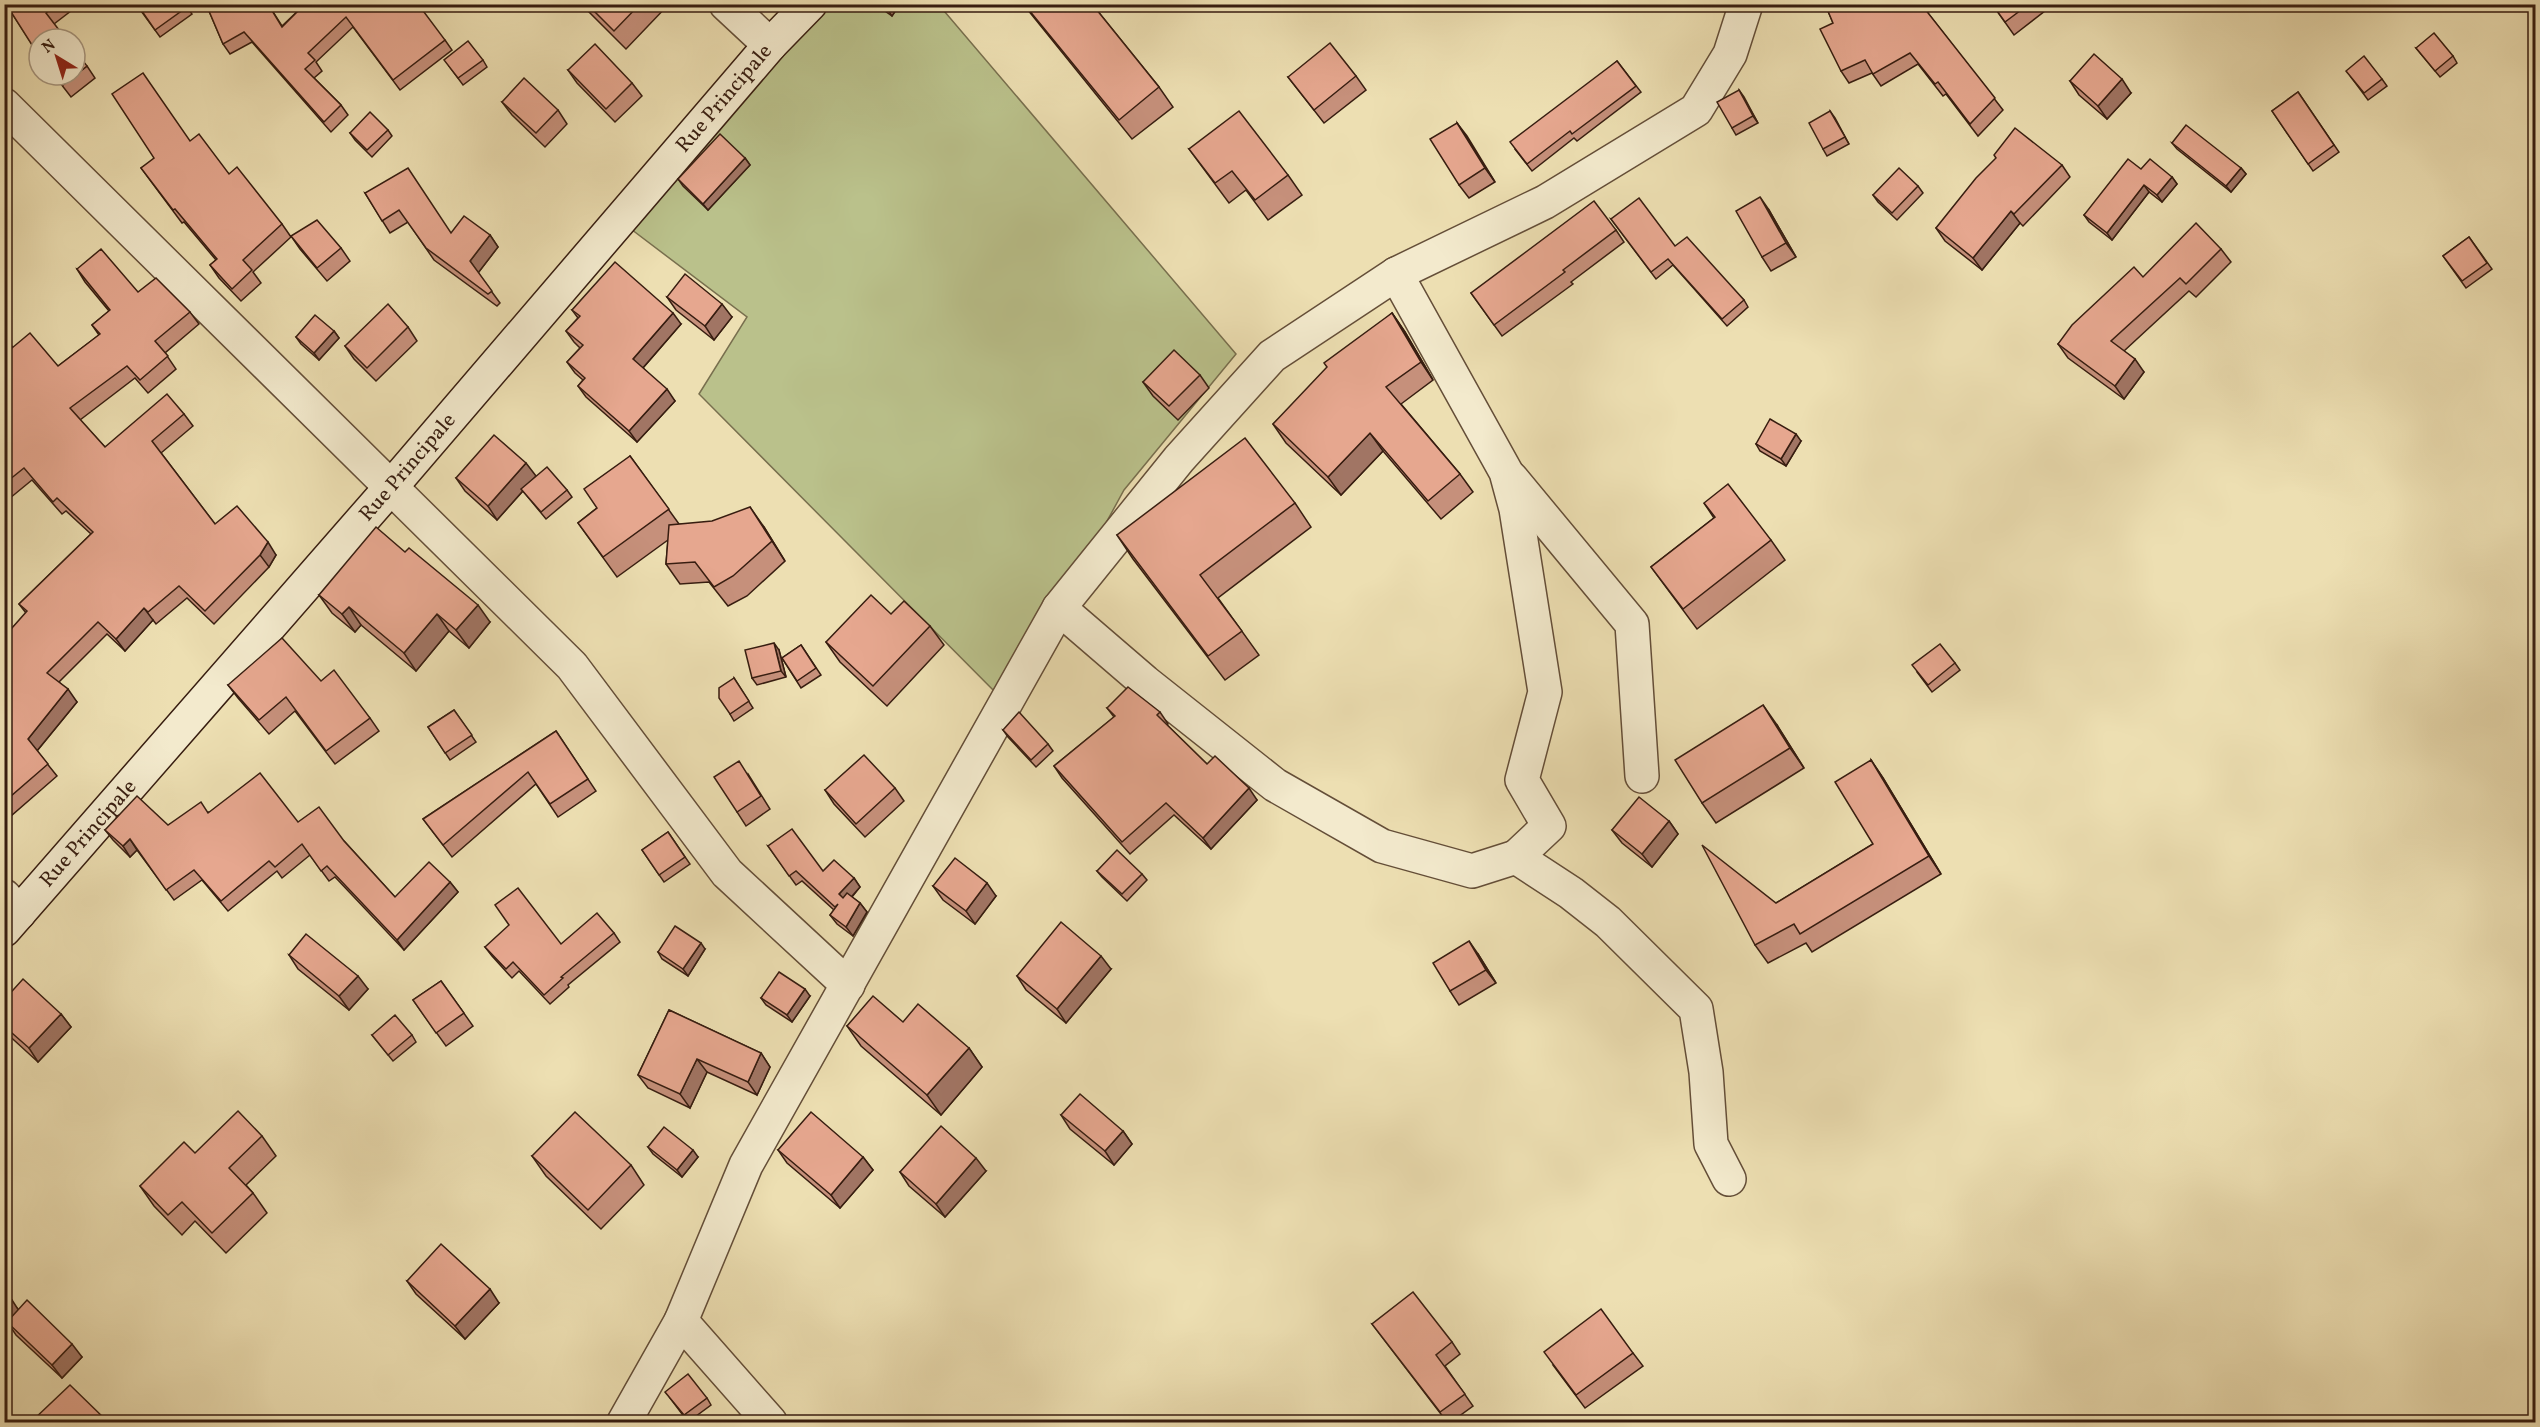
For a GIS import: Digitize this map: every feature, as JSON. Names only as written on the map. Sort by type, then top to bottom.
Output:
[{"type":"street","points":[[726,4],[770,45]]},
{"type":"street","name":"Rue Principale","points":[[9,913],[391,487],[770,45],[810,4]]},
{"type":"street","points":[[624,1422],[681,1321],[746,1165],[1059,608],[1179,459],[1272,356],[1396,274],[1545,202],[1696,110],[1730,54],[1746,4]]},
{"type":"street","points":[[4,105],[572,666],[728,873],[848,985]]},
{"type":"street","points":[[1396,274],[1506,472],[1632,624],[1642,776]]},
{"type":"street","points":[[1059,608],[1144,682],[1275,785],[1382,846],[1472,871],[1516,857],[1549,826],[1522,780],[1545,692],[1516,509],[1506,472]]},
{"type":"street","points":[[1516,857],[1571,893],[1608,922],[1696,1009],[1706,1072],[1711,1144],[1730,1179]]},
{"type":"street","points":[[681,1321],[770,1422]]},
{"type":"green space","points":[[810,5],[939,5],[1236,354],[1124,490],[1007,704],[699,394],[747,317],[619,220]]},
{"type":"building","points":[[6,4],[57,4],[46,13],[57,27],[27,27],[27,37]]},
{"type":"building","points":[[137,4],[185,4],[187,7],[155,30]]},
{"type":"building","points":[[206,4],[268,4],[282,27],[305,4],[418,4],[445,40],[393,80],[346,17],[308,53],[315,60],[305,69],[341,105],[324,122],[244,32],[223,44]]},
{"type":"building","points":[[587,4],[640,4],[614,31]]},
{"type":"building","points":[[880,4],[890,4],[887,9]]},
{"type":"building","points":[[1024,4],[1092,4],[1159,87],[1119,120]]},
{"type":"building","points":[[1825,4],[1921,4],[1995,98],[1970,124],[1938,82],[1935,84],[1910,53],[1873,74],[1865,60],[1841,71],[1820,29],[1833,23]]},
{"type":"building","points":[[1992,4],[2029,4],[2005,22]]},
{"type":"building","points":[[2434,33],[2453,56],[2435,71],[2416,48]]},
{"type":"building","points":[[468,41],[483,60],[458,78],[444,60]]},
{"type":"building","points":[[1330,43],[1356,76],[1314,110],[1288,77]]},
{"type":"building","points":[[595,44],[632,83],[606,109],[568,70]]},
{"type":"building","points":[[2094,54],[2122,79],[2098,106],[2070,81]]},
{"type":"building","points":[[2364,56],[2382,79],[2364,93],[2346,71]]},
{"type":"building","points":[[1617,61],[1636,86],[1572,134],[1570,131],[1527,164],[1510,142]]},
{"type":"building","points":[[143,73],[190,141],[199,134],[229,174],[237,167],[282,224],[243,260],[252,270],[232,289],[210,265],[217,259],[175,209],[173,210],[141,168],[154,158],[112,94]]},
{"type":"building","points":[[524,78],[558,110],[536,133],[502,102]]},
{"type":"building","points":[[1739,90],[1753,116],[1732,128],[1717,102]]},
{"type":"building","points":[[2298,92],[2334,145],[2308,164],[2272,111]]},
{"type":"building","points":[[1239,111],[1288,175],[1255,200],[1232,171],[1215,183],[1189,149]]},
{"type":"building","points":[[1830,111],[1845,137],[1823,149],[1809,123]]},
{"type":"building","points":[[370,112],[388,130],[367,150],[350,133]]},
{"type":"building","points":[[1457,123],[1485,168],[1459,185],[1430,139]]},
{"type":"building","points":[[2186,125],[2241,168],[2226,186],[2172,143]]},
{"type":"building","points":[[2015,128],[2062,165],[2014,214],[2011,211],[1973,258],[1936,228],[1976,178],[1996,158],[1994,155]]},
{"type":"building","points":[[720,134],[745,158],[703,204],[678,179]]},
{"type":"building","points":[[2128,159],[2141,169],[2150,159],[2172,177],[2157,195],[2144,185],[2107,233],[2084,215]]},
{"type":"building","points":[[408,168],[451,233],[464,216],[490,235],[470,261],[492,291],[488,294],[426,248],[399,210],[382,221],[365,193]]},
{"type":"building","points":[[1899,168],[1918,186],[1892,213],[1873,195]]},
{"type":"building","points":[[1760,197],[1786,243],[1762,257],[1736,211]]},
{"type":"building","points":[[1639,198],[1675,246],[1687,237],[1744,300],[1722,319],[1668,259],[1651,272],[1611,219]]},
{"type":"building","points":[[1594,201],[1616,230],[1563,270],[1565,272],[1494,325],[1471,293]]},
{"type":"building","points":[[317,220],[341,248],[317,268],[291,236]]},
{"type":"building","points":[[2196,223],[2221,249],[2186,284],[2180,278],[2111,341],[2135,359],[2115,386],[2058,344],[2072,325],[2134,267],[2143,277]]},
{"type":"building","points":[[2469,237],[2487,263],[2462,281],[2443,256]]},
{"type":"building","points":[[101,249],[138,292],[156,278],[190,312],[155,341],[168,356],[140,380],[127,366],[70,408],[105,447],[167,394],[184,414],[152,441],[215,524],[237,506],[268,542],[260,555],[205,611],[179,586],[148,612],[144,608],[116,639],[98,622],[47,673],[68,689],[28,739],[48,764],[4,802],[4,637],[27,611],[19,604],[93,532],[57,498],[53,502],[24,468],[4,484],[4,336],[12,348],[30,333],[58,366],[100,334],[92,325],[110,310],[77,269]]},
{"type":"building","points":[[615,262],[673,313],[633,359],[667,389],[629,431],[578,386],[585,378],[567,362],[583,345],[566,331],[580,316],[572,310]]},
{"type":"building","points":[[685,274],[722,304],[705,326],[667,297]]},
{"type":"building","points":[[388,304],[408,327],[367,368],[345,346]]},
{"type":"building","points":[[1392,313],[1421,362],[1386,387],[1460,474],[1428,501],[1370,433],[1328,477],[1273,424],[1327,367],[1324,363]]},
{"type":"building","points":[[315,315],[334,331],[314,353],[296,337]]},
{"type":"building","points":[[1174,350],[1200,375],[1169,406],[1143,382]]},
{"type":"building","points":[[1770,419],[1796,434],[1781,459],[1756,444]]},
{"type":"building","points":[[494,435],[526,463],[488,506],[456,478]]},
{"type":"building","points":[[1245,438],[1295,503],[1200,575],[1242,631],[1208,656],[1117,535]]},
{"type":"building","points":[[630,456],[669,509],[603,557],[578,523],[597,508],[584,489]]},
{"type":"building","points":[[547,467],[567,490],[541,512],[521,489]]},
{"type":"building","points":[[1728,484],[1771,540],[1683,609],[1651,567],[1715,517],[1704,503]]},
{"type":"building","points":[[750,507],[772,541],[733,576],[714,587],[695,562],[666,564],[669,525],[712,521]]},
{"type":"building","points":[[376,527],[405,552],[409,548],[478,605],[456,630],[437,614],[404,653],[349,607],[342,614],[319,595]]},
{"type":"building","points":[[871,595],[891,614],[904,601],[930,626],[873,686],[826,642]]},
{"type":"building","points":[[282,638],[321,681],[334,670],[370,718],[326,751],[286,697],[259,720],[228,685]]},
{"type":"building","points":[[774,643],[781,671],[752,678],[745,650]]},
{"type":"building","points":[[1940,644],[1955,663],[1928,685],[1912,665]]},
{"type":"building","points":[[801,645],[816,668],[797,681],[782,658]]},
{"type":"building","points":[[734,678],[749,701],[730,714],[719,698],[719,688]]},
{"type":"building","points":[[1128,687],[1160,712],[1157,715],[1207,764],[1215,756],[1249,788],[1203,838],[1166,803],[1122,842],[1054,766],[1115,716],[1107,708]]},
{"type":"building","points":[[1763,705],[1790,748],[1702,803],[1675,760]]},
{"type":"building","points":[[454,710],[472,735],[445,753],[428,727]]},
{"type":"building","points":[[1019,712],[1048,744],[1031,760],[1003,730]]},
{"type":"building","points":[[556,731],[588,779],[550,804],[528,772],[443,845],[423,819]]},
{"type":"building","points":[[864,755],[895,788],[856,824],[825,790]]},
{"type":"building","points":[[1871,760],[1929,856],[1800,934],[1794,924],[1755,945],[1702,845],[1776,903],[1873,844],[1835,782]]},
{"type":"building","points":[[739,761],[761,796],[737,812],[714,777]]},
{"type":"building","points":[[260,773],[298,822],[319,807],[344,841],[395,897],[429,862],[450,882],[397,940],[327,866],[321,871],[302,844],[275,867],[269,861],[221,901],[194,870],[166,890],[130,839],[123,846],[105,830],[137,796],[168,825],[201,802],[208,813]]},
{"type":"building","points":[[1639,797],[1669,821],[1642,854],[1612,830]]},
{"type":"building","points":[[792,829],[823,871],[834,860],[854,878],[839,894],[843,898],[847,893],[860,903],[846,927],[830,915],[838,904],[835,907],[796,871],[789,876],[768,846]]},
{"type":"building","points":[[668,832],[685,857],[659,875],[642,850]]},
{"type":"building","points":[[1117,850],[1142,874],[1122,894],[1097,871]]},
{"type":"building","points":[[955,858],[987,883],[966,911],[933,886]]},
{"type":"building","points":[[518,888],[561,944],[597,913],[614,933],[561,977],[563,978],[544,995],[513,962],[506,969],[485,947],[509,925],[495,905]]},
{"type":"building","points":[[1061,922],[1101,956],[1057,1009],[1017,976]]},
{"type":"building","points":[[675,926],[701,943],[683,969],[658,952]]},
{"type":"building","points":[[306,934],[358,976],[339,996],[289,955]]},
{"type":"building","points":[[1469,941],[1486,970],[1450,991],[1433,963]]},
{"type":"building","points":[[779,972],[805,989],[787,1015],[761,998]]},
{"type":"building","points":[[23,979],[61,1014],[29,1048],[4,1026],[4,1000]]},
{"type":"building","points":[[441,981],[464,1013],[436,1033],[413,1000]]},
{"type":"building","points":[[873,996],[903,1022],[918,1004],[969,1048],[927,1095],[847,1026]]},
{"type":"building","points":[[669,1010],[761,1053],[748,1082],[697,1059],[680,1094],[638,1075]]},
{"type":"building","points":[[395,1015],[412,1035],[388,1055],[372,1035]]},
{"type":"building","points":[[1080,1094],[1123,1131],[1105,1151],[1061,1115]]},
{"type":"building","points":[[238,1111],[262,1136],[229,1168],[253,1193],[212,1233],[182,1202],[168,1215],[140,1186],[184,1142],[195,1153]]},
{"type":"building","points":[[575,1112],[631,1165],[588,1210],[532,1156]]},
{"type":"building","points":[[811,1112],[863,1157],[831,1195],[778,1150]]},
{"type":"building","points":[[941,1126],[976,1158],[936,1204],[900,1172]]},
{"type":"building","points":[[664,1127],[693,1150],[677,1170],[648,1147]]},
{"type":"building","points":[[441,1244],[490,1289],[455,1326],[407,1281]]},
{"type":"building","points":[[1413,1292],[1452,1342],[1436,1355],[1465,1394],[1440,1412],[1372,1324]]},
{"type":"building","points":[[4,1294],[12,1300],[4,1308]]},
{"type":"building","points":[[27,1300],[72,1344],[52,1365],[7,1322]]},
{"type":"building","points":[[1601,1309],[1633,1353],[1576,1395],[1544,1352]]},
{"type":"building","points":[[688,1374],[707,1398],[684,1415],[665,1392]]},
{"type":"building","points":[[70,1385],[108,1422],[31,1422]]}]
